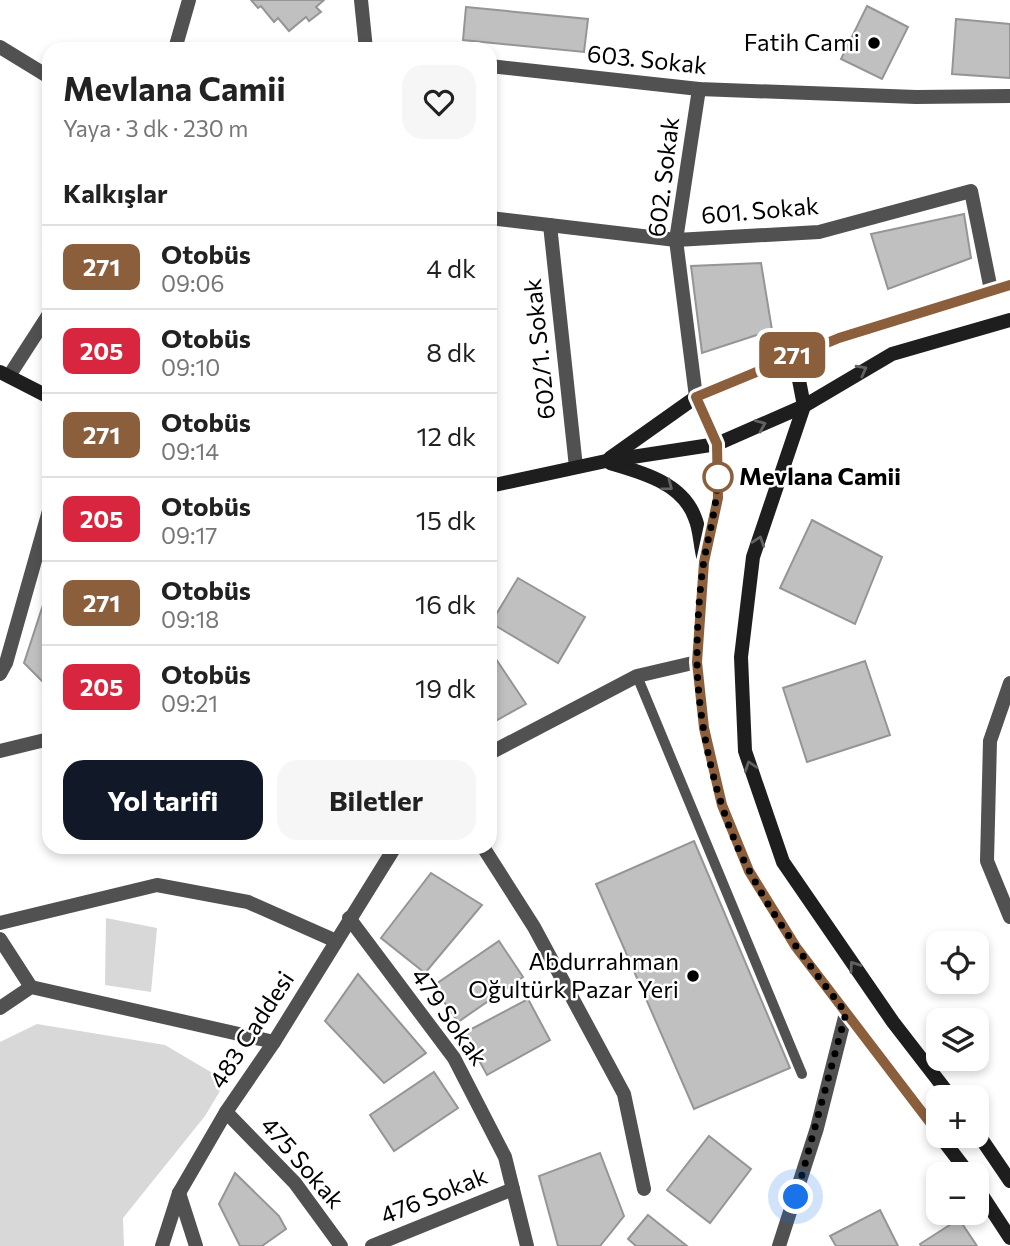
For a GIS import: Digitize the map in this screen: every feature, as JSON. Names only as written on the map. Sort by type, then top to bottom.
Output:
[{"type":"main road","points":[[606,461],[696,397],[794,354],[1010,285]]},
{"type":"main road","points":[[497,484],[606,461],[717,444],[804,406],[891,354],[1010,320]]},
{"type":"main road","points":[[794,354],[804,406],[753,557],[741,657],[745,751],[783,862],[893,1022],[942,1085]]},
{"type":"main road","points":[[5,374],[42,393]]},
{"type":"main road","points":[[696,397],[717,444],[718,498],[704,562],[697,662],[704,728],[722,805],[749,871],[796,947],[926,1117]]},
{"type":"main road","points":[[606,461],[652,475],[678,494],[695,516],[704,562]]},
{"type":"main road","points":[[988,1148],[1010,1181]]},
{"type":"main road","points":[[989,1206],[1010,1238]]},
{"type":"street","points":[[177,42],[188,0]]},
{"type":"street","points":[[361,0],[365,42]]},
{"type":"street","points":[[0,47],[42,73]]},
{"type":"street","name":"603. Sokak","points":[[497,67],[699,89],[916,97],[1010,96]]},
{"type":"street","name":"602. Sokak","points":[[696,397],[676,240],[699,89]]},
{"type":"street","name":"601. Sokak","points":[[497,219],[676,240],[819,232],[971,191],[991,290]]},
{"type":"street","name":"602/1. Sokak","points":[[550,225],[576,467]]},
{"type":"street","points":[[5,374],[42,324]]},
{"type":"street","points":[[2,666],[42,552]]},
{"type":"street","points":[[497,749],[637,676],[697,662]]},
{"type":"street","points":[[1010,683],[990,741],[987,861],[1010,917]]},
{"type":"street","points":[[0,751],[42,741]]},
{"type":"street","name":"483 Caddesi","points":[[162,1246],[179,1193],[226,1112],[274,1042],[390,854]]},
{"type":"street","points":[[487,854],[540,938],[624,1094],[644,1189]]},
{"type":"street","points":[[0,923],[157,885],[248,902],[335,941]]},
{"type":"street","name":"479 Sokak","points":[[349,918],[454,1058],[505,1157],[527,1246]]},
{"type":"street","points":[[0,939],[32,987],[274,1042]]},
{"type":"street","points":[[0,1008],[32,987]]},
{"type":"street","points":[[781,1245],[817,1128],[846,1013]]},
{"type":"street","name":"475 Sokak","points":[[226,1112],[295,1183],[341,1246]]},
{"type":"street","name":"476 Sokak","points":[[372,1246],[513,1189]]},
{"type":"street","points":[[179,1193],[196,1246]]},
{"type":"lane","points":[[637,676],[802,1074]]},
{"type":"shaded area","points":[[106,918],[157,928],[151,992],[105,985]]},
{"type":"shaded area","points":[[37,1024],[165,1045],[226,1081],[205,1116],[123,1218],[124,1246],[0,1246],[0,1042]]},
{"type":"building","points":[[251,0],[324,0],[316,7],[321,12],[309,21],[306,17],[289,31],[278,18],[274,22],[261,6],[258,8]]},
{"type":"building","name":"Fatih Cami","points":[[867,6],[908,27],[882,79],[841,59]]},
{"type":"building","points":[[466,7],[588,19],[584,52],[463,40]]},
{"type":"building","points":[[956,19],[1010,24],[1010,78],[952,74]]},
{"type":"building","points":[[964,214],[971,258],[888,289],[871,234]]},
{"type":"building","points":[[761,263],[772,330],[702,353],[691,266]]},
{"type":"building","points":[[812,520],[882,557],[855,624],[780,588]]},
{"type":"building","points":[[518,578],[585,617],[558,663],[497,627],[497,613]]},
{"type":"building","points":[[42,608],[42,681],[24,663]]},
{"type":"building","points":[[497,660],[526,704],[497,720]]},
{"type":"building","points":[[865,661],[890,735],[807,762],[783,688]]},
{"type":"building","name":"Abdurrahman Oğultürk Pazar Yeri","points":[[694,841],[790,1068],[694,1109],[596,884]]},
{"type":"building","points":[[431,873],[482,905],[425,973],[381,938]]},
{"type":"building","points":[[499,941],[523,977],[458,1022],[433,986]]},
{"type":"building","points":[[358,974],[426,1053],[384,1083],[325,1021]]},
{"type":"building","points":[[528,999],[550,1040],[487,1075],[464,1033]]},
{"type":"building","points":[[434,1072],[458,1108],[394,1151],[370,1115]]},
{"type":"building","points":[[709,1136],[751,1169],[710,1223],[667,1190]]},
{"type":"building","points":[[600,1153],[624,1216],[600,1246],[558,1246],[539,1176]]},
{"type":"building","points":[[235,1173],[279,1216],[286,1229],[262,1246],[240,1246],[219,1204]]},
{"type":"building","points":[[880,1210],[898,1246],[836,1246],[830,1236]]},
{"type":"building","points":[[648,1215],[687,1246],[636,1246],[628,1239]]},
{"type":"building","points":[[950,1225],[963,1225],[977,1246],[921,1246],[920,1244]]},
{"type":"bus line","name":"271","points":[[926,1118],[796,947],[749,871],[722,805],[704,728],[697,662],[704,562],[718,498],[717,444],[696,397],[794,354],[1010,285]]},
{"type":"place","name":"Fatih Cami","points":[[874,43]]},
{"type":"place","name":"Mevlana Camii","points":[[718,477]]},
{"type":"place","name":"Abdurrahman Oğultürk Pazar Yeri","points":[[693,976]]},
{"type":"route","points":[[718,477],[718,471],[718,498],[704,562],[697,662],[704,728],[722,805],[749,871],[796,947],[846,1013],[817,1128],[796,1197]]}]
